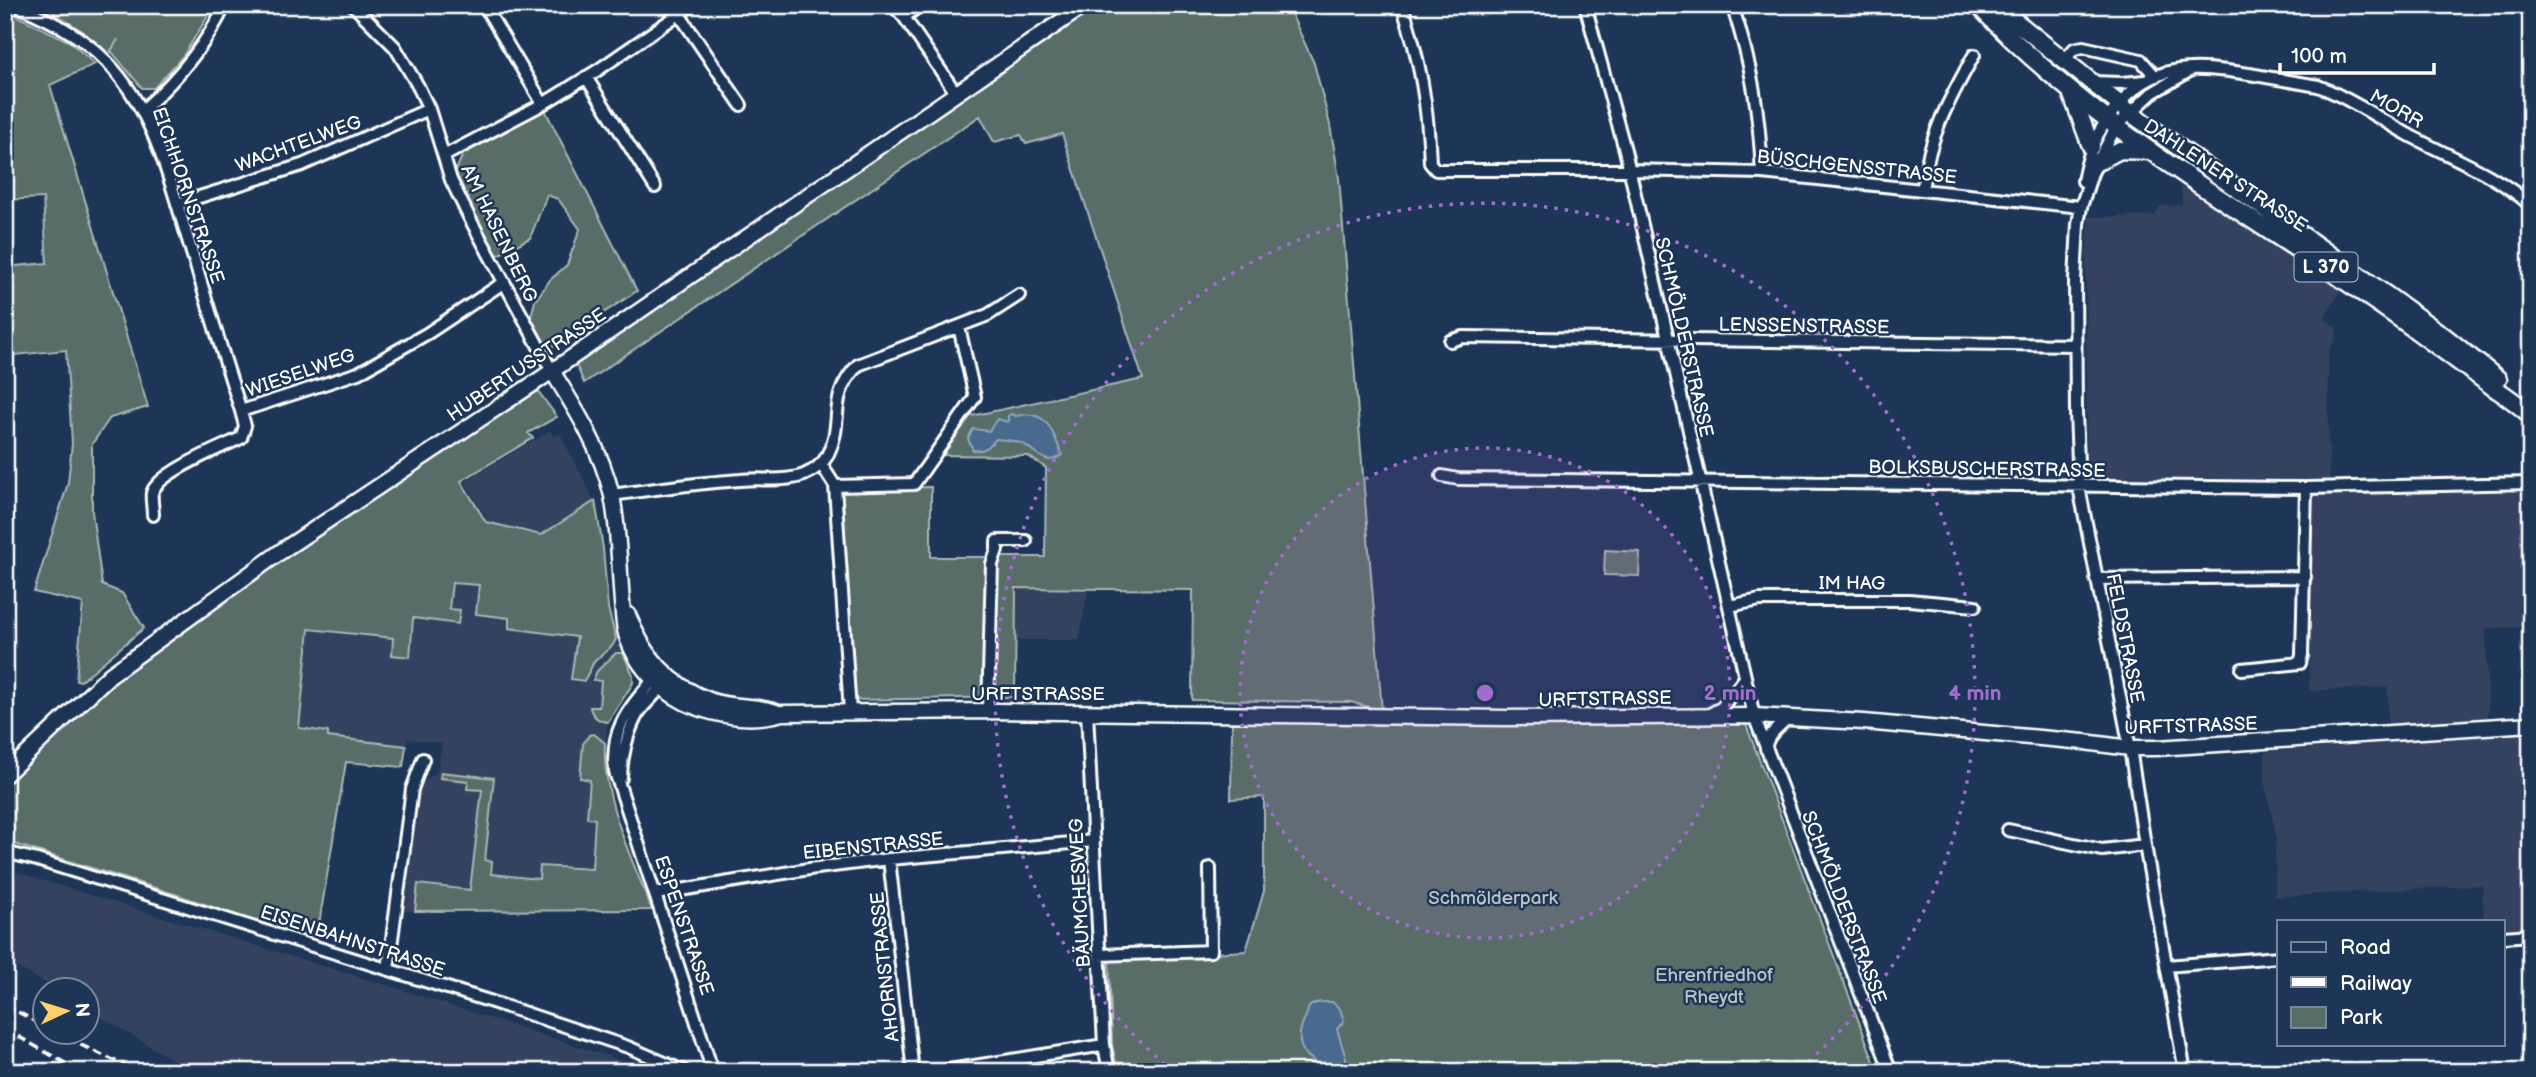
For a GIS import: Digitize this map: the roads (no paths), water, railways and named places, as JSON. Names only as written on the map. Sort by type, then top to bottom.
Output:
[{"type":"main road","name":"DAHLENER STRASSE","points":[[1978,5],[2026,54],[2111,123],[2186,177],[2308,254],[2531,416]]},
{"type":"main road","name":"DAHLENER STRASSE","points":[[1995,5],[2124,108],[2444,336],[2531,403]]},
{"type":"main road","points":[[2072,93],[2091,146]]},
{"type":"main road","points":[[2097,162],[2120,150],[2150,151]]},
{"type":"street","name":"EICHHORNSTRASSE","points":[[16,5],[64,27],[87,43],[113,69],[143,110],[177,204],[241,411]]},
{"type":"street","points":[[143,110],[191,61],[225,5]]},
{"type":"street","name":"AM HASENBERG","points":[[353,5],[395,47],[429,109],[451,180],[503,284],[552,370]]},
{"type":"street","points":[[484,5],[542,104]]},
{"type":"street","points":[[444,156],[542,104],[692,5]]},
{"type":"street","points":[[893,5],[956,93]]},
{"type":"street","points":[[904,17],[921,5]]},
{"type":"street","name":"HUBERTUSSTRASSE","points":[[5,775],[110,675],[283,550],[552,370],[1085,5]]},
{"type":"street","name":"BÜSCHGENSSTRASSE","points":[[1402,5],[1423,79],[1429,123],[1430,163],[1436,170],[1762,173],[2081,207]]},
{"type":"street","name":"SCHMÖLDERSTRASSE","points":[[1586,5],[1629,170],[1754,716],[1891,1072]]},
{"type":"street","points":[[1732,5],[1752,72],[1760,122],[1762,173]]},
{"type":"street","points":[[679,14],[741,105]]},
{"type":"street","points":[[2064,61],[2074,49],[2082,47],[2141,60],[2150,78]]},
{"type":"street","points":[[1922,190],[1926,158],[1935,130],[1974,55]]},
{"type":"street","points":[[2124,108],[2193,69]]},
{"type":"street","name":"MORR","points":[[2150,78],[2171,70],[2214,69],[2318,86],[2334,92],[2409,136],[2507,187],[2531,206]]},
{"type":"street","points":[[586,77],[655,187]]},
{"type":"street","points":[[2091,82],[2122,83],[2150,78]]},
{"type":"street","points":[[2111,123],[2150,78]]},
{"type":"street","name":"WACHTELWEG","points":[[177,204],[302,165],[429,109]]},
{"type":"street","name":"FELDSTRASSE","points":[[2111,123],[2091,146],[2081,192],[2075,280],[2079,487],[2130,748],[2185,1072]]},
{"type":"street","name":"FELDSTRASSE","points":[[2081,207],[2111,123]]},
{"type":"street","name":"WIESELWEG","points":[[153,515],[152,492],[160,481],[241,438],[245,426],[241,411],[358,373],[428,333],[503,284]]},
{"type":"street","points":[[612,495],[804,475],[821,464],[827,456],[833,441],[839,393],[844,380],[858,365],[988,315],[1019,295]]},
{"type":"street","points":[[835,486],[914,484],[975,397],[959,327]]},
{"type":"street","name":"LENSSENSTRASSE","points":[[1450,341],[1463,337],[2075,345]]},
{"type":"street","name":"URFTSTRASSE","points":[[552,370],[577,411],[598,455],[612,495],[625,633],[635,655],[660,681],[677,683],[713,701],[782,713],[988,711],[1506,718],[1789,717],[2084,741],[2130,748],[2236,744],[2531,724]]},
{"type":"street","points":[[821,464],[835,486],[849,712]]},
{"type":"street","name":"BOLKSBUSCHERSTRASSE","points":[[1442,476],[1458,480],[2079,487],[2306,488],[2531,483]]},
{"type":"street","points":[[2242,669],[2300,663],[2306,488]]},
{"type":"street","points":[[988,711],[992,564],[997,541],[1026,541]]},
{"type":"street","points":[[2096,579],[2305,577]]},
{"type":"street","name":"IM HAG","points":[[1729,606],[1760,600],[1909,600],[1975,606]]},
{"type":"street","points":[[1707,716],[1721,708],[1745,678]]},
{"type":"street","name":"ESPENSTRASSE","points":[[660,681],[628,711],[620,723],[615,739],[614,763],[713,1072]]},
{"type":"street","name":"BÄUMCHESWEG","points":[[1087,712],[1104,1045],[1109,1072]]},
{"type":"street","points":[[1768,755],[1765,744],[1789,717]]},
{"type":"street","points":[[2510,726],[2531,737]]},
{"type":"street","points":[[388,969],[412,789],[423,759]]},
{"type":"street","points":[[2008,830],[2102,850],[2145,845]]},
{"type":"street","name":"EIBENSTRASSE","points":[[656,894],[889,859],[1094,841]]},
{"type":"street","name":"EISENBAHNSTRASSE","points":[[5,852],[49,863],[388,969],[628,1047],[686,1072]]},
{"type":"street","name":"AHORNSTRASSE","points":[[889,859],[913,1072]]},
{"type":"street","points":[[1100,956],[1211,951],[1210,868]]},
{"type":"street","points":[[2504,937],[2531,935]]},
{"type":"street","points":[[2166,966],[2277,957]]},
{"type":"street","points":[[941,1071],[1104,1045]]},
{"type":"railway","points":[[5,1005],[32,1019]]},
{"type":"railway","points":[[5,1029],[81,1072]]},
{"type":"railway","points":[[83,1046],[139,1072]]},
{"type":"park label","name":"Schmölderpark","points":[[1493,897]]},
{"type":"park label","name":"Ehrenfriedhof Rheydt","points":[[1714,985]]}]
